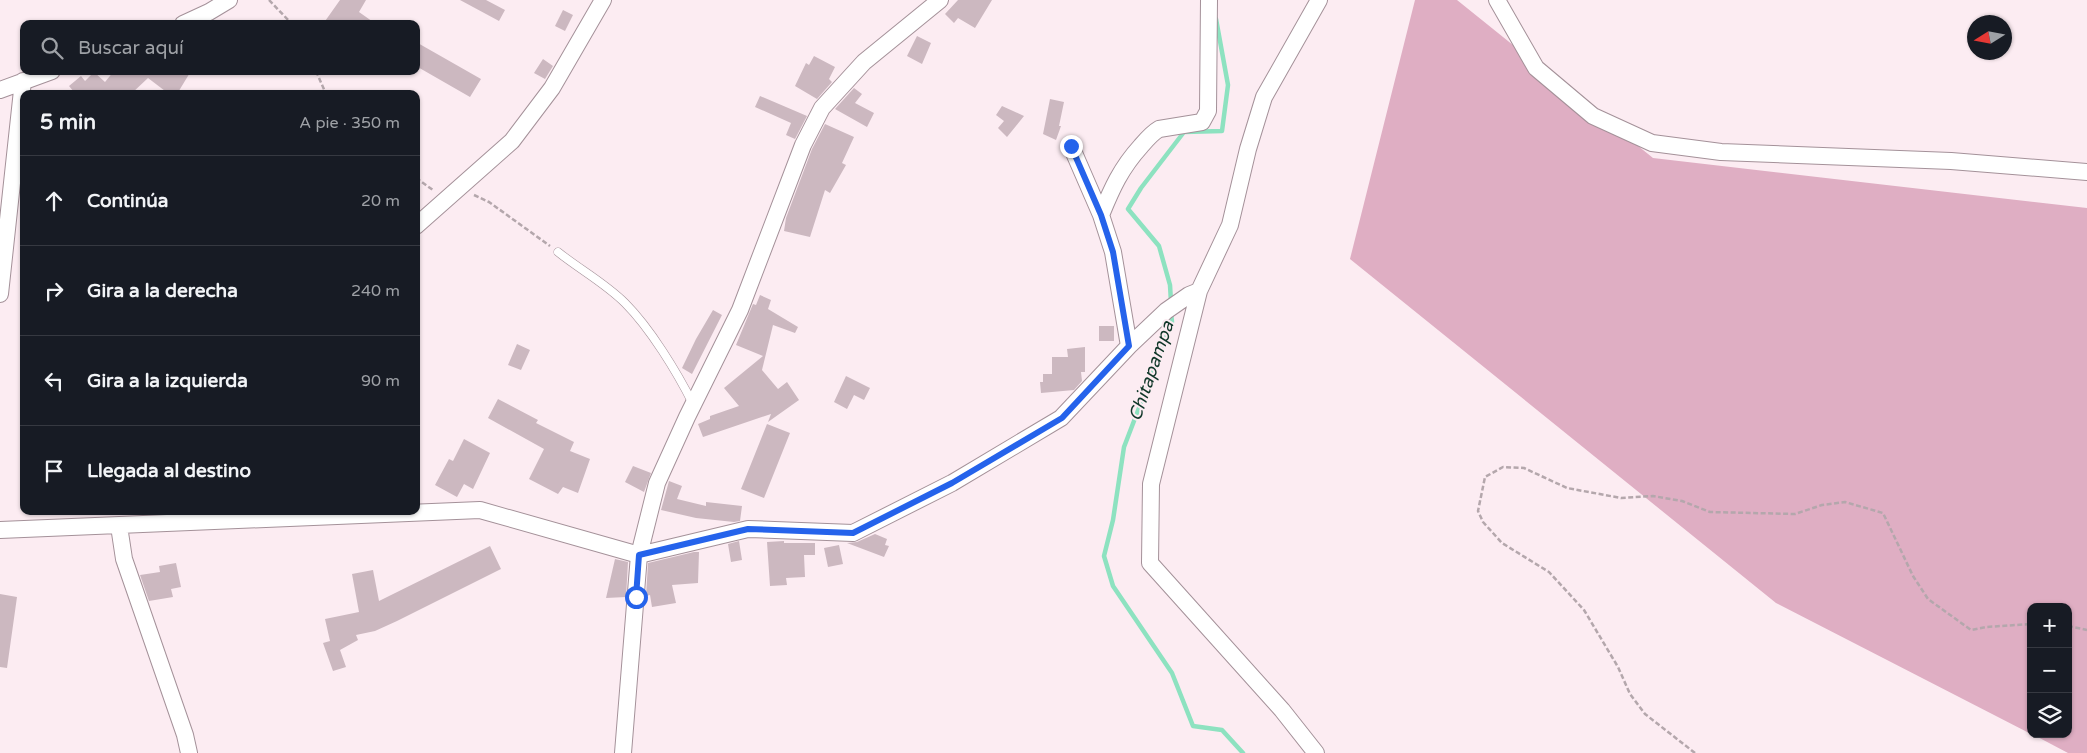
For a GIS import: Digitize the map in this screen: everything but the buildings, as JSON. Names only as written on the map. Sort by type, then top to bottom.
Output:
[{"type":"street","points":[[191,20],[229,0]]},
{"type":"street","points":[[420,223],[512,141],[552,88],[603,0]]},
{"type":"street","points":[[623,753],[639,555],[657,483],[693,404],[740,310],[803,145],[822,108],[864,62],[940,0]]},
{"type":"street","points":[[1101,215],[1116,178],[1129,159],[1153,132],[1159,129],[1202,122],[1205,118],[1208,111],[1209,0]]},
{"type":"street","points":[[1316,753],[1282,710],[1150,563],[1151,484],[1194,293],[1230,225],[1248,149],[1264,97],[1318,0]]},
{"type":"street","points":[[1497,0],[1536,68],[1593,116],[1652,144],[1721,152],[1951,161],[2087,172]]},
{"type":"street","points":[[0,90],[40,75]]},
{"type":"street","points":[[22,90],[23,81]]},
{"type":"street","points":[[0,294],[20,109]]},
{"type":"street","points":[[1071,146],[1101,215],[1113,252],[1129,346]]},
{"type":"street","points":[[420,513],[480,510],[639,555],[748,529],[853,533],[952,483],[1062,418],[1129,346],[1166,311],[1194,293]]},
{"type":"street","points":[[0,530],[367,515]]},
{"type":"street","points":[[119,526],[124,559],[185,735],[189,753]]},
{"type":"lane","points":[[558,252],[624,302],[644,324],[682,382],[693,404]]},
{"type":"path","points":[[269,0],[288,20]]},
{"type":"path","points":[[318,75],[324,90]]},
{"type":"path","points":[[420,180],[453,194],[489,202],[558,252]]},
{"type":"path","points":[[1695,753],[1645,714],[1630,694],[1618,667],[1584,610],[1555,578],[1549,572],[1502,543],[1483,522],[1478,511],[1485,477],[1503,467],[1524,468],[1567,488],[1621,498],[1653,496],[1682,501],[1710,512],[1795,514],[1844,502],[1884,513],[1912,576],[1928,599],[1971,630],[2027,624]]},
{"type":"path","points":[[2072,627],[2087,630]]},
{"type":"shaded area","points":[[1415,0],[1457,0],[1653,158],[2087,208],[2087,753],[2068,753],[2040,738],[2072,738],[2072,603],[2027,603],[2027,732],[1776,603],[1350,259]]},
{"type":"waterway","name":"Chitapampa","points":[[1171,302],[1170,285],[1159,246],[1128,209],[1141,188],[1184,132],[1222,131],[1228,85],[1216,19]]},
{"type":"waterway","name":"Chitapampa","points":[[1171,312],[1172,322],[1124,447],[1113,520],[1104,556],[1113,586],[1172,673],[1193,726],[1222,730],[1243,753]]},
{"type":"route","points":[[636,597],[639,555],[748,529],[853,533],[952,483],[1062,418],[1129,346],[1113,252],[1101,215],[1071,146]]}]
